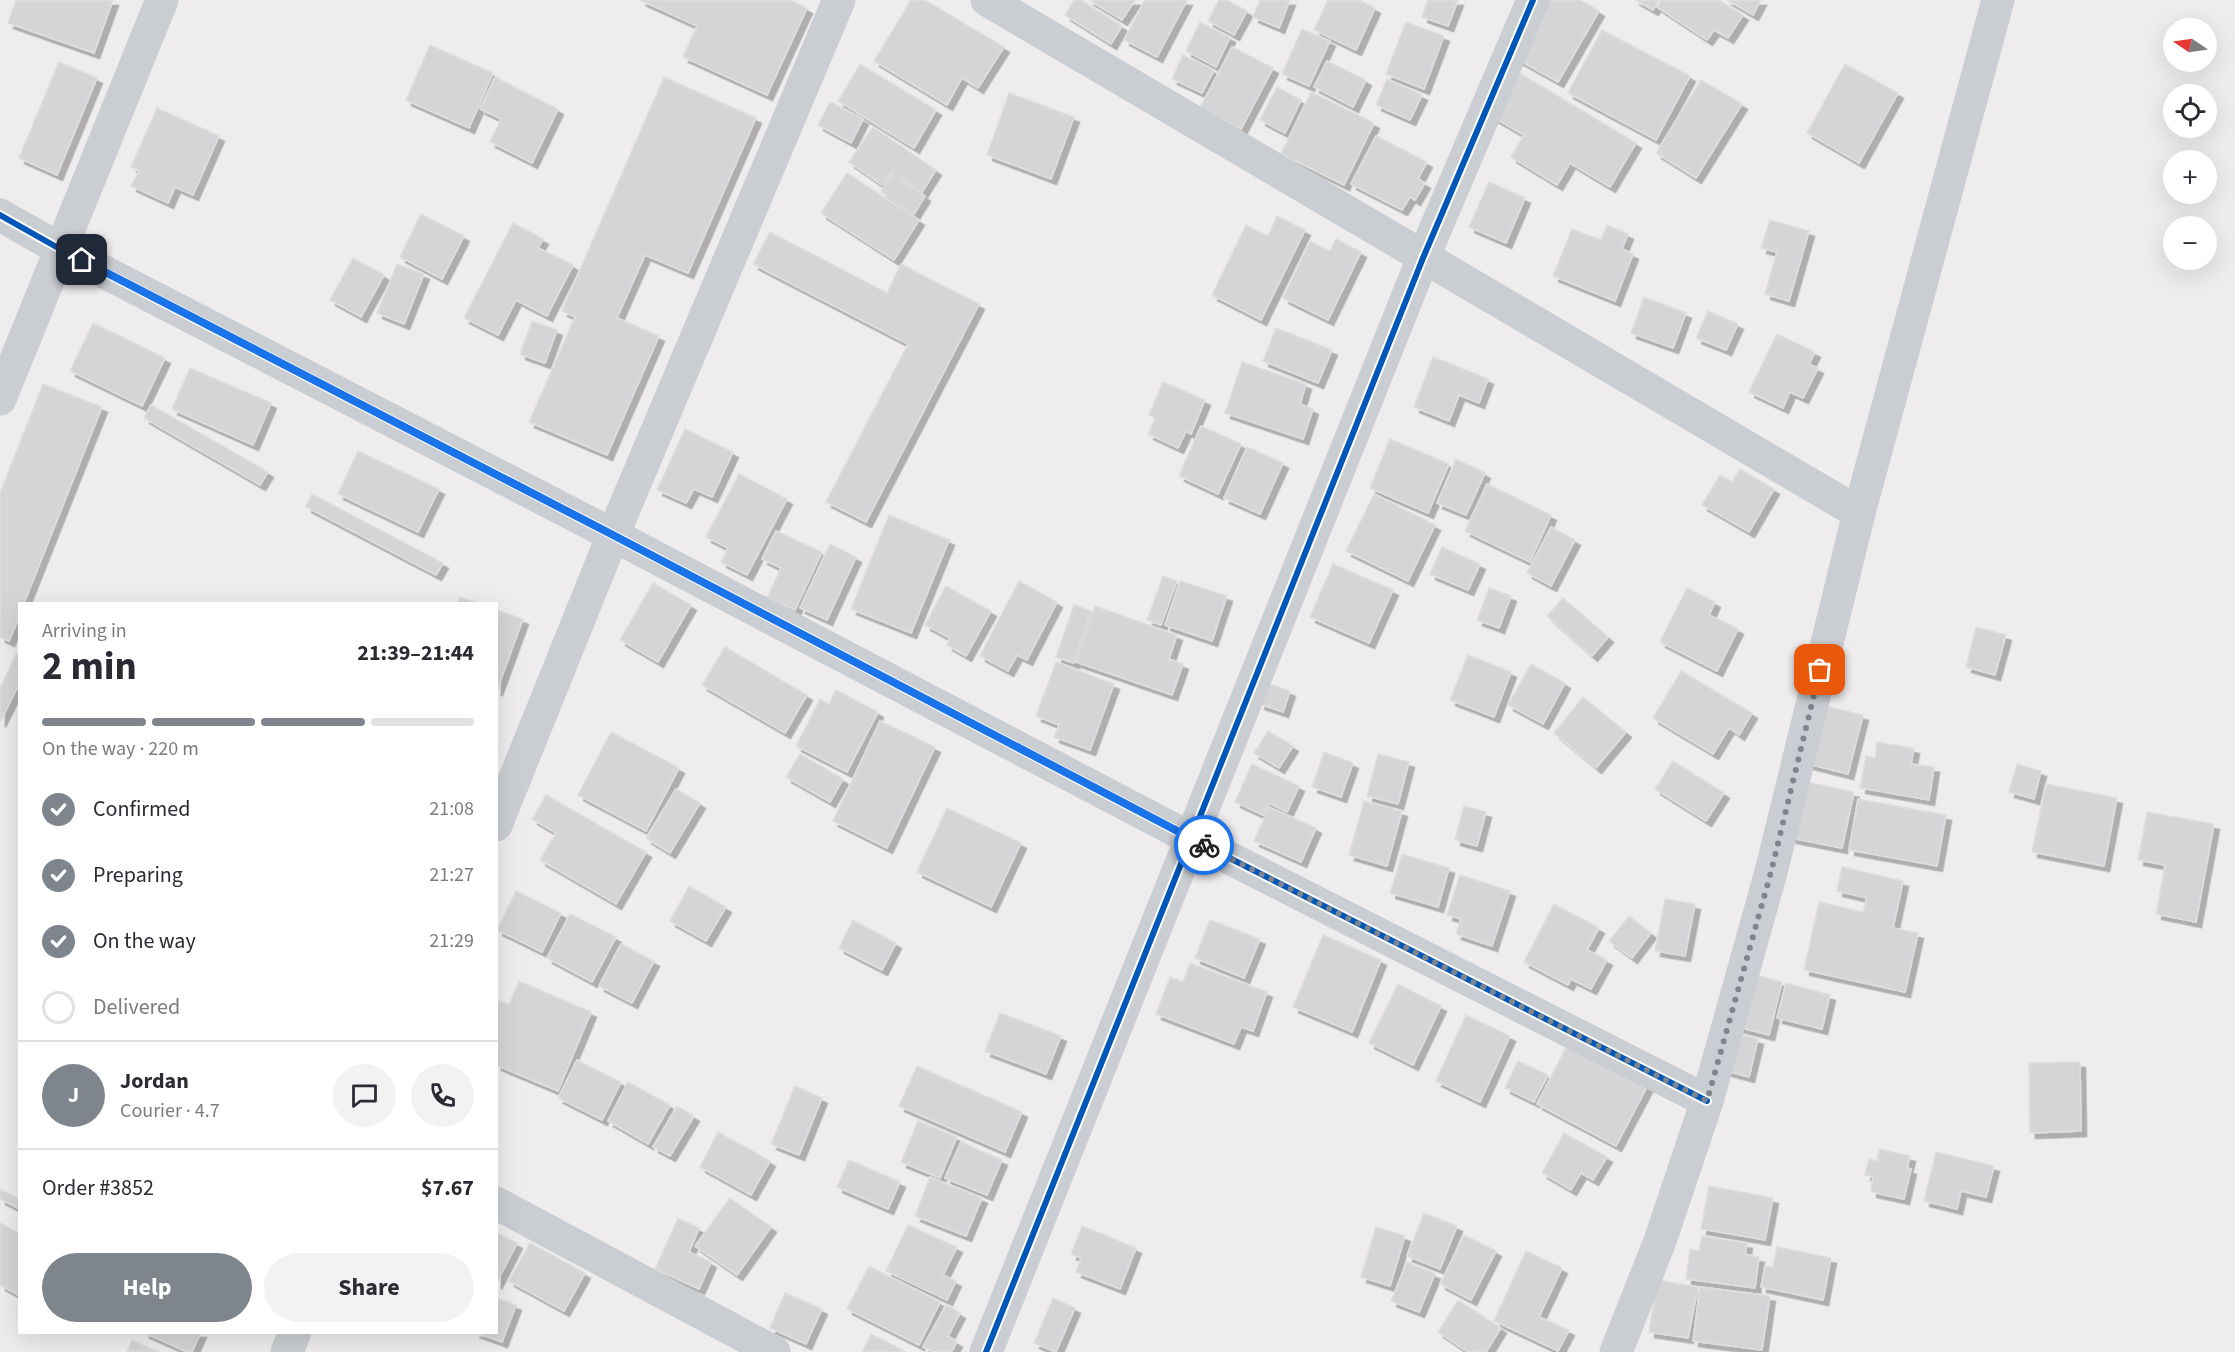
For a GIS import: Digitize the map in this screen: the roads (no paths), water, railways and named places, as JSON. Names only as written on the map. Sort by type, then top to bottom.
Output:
[{"type":"street","points":[[0,399],[162,0]]},
{"type":"street","points":[[498,820],[613,535],[839,0]]},
{"type":"street","points":[[987,0],[1859,513]]},
{"type":"street","points":[[986,1352],[1423,258],[1533,0]]},
{"type":"street","points":[[1616,1352],[1660,1241],[1707,1101],[1771,872],[1859,513],[1998,0]]},
{"type":"street","points":[[0,215],[60,249],[613,535],[1190,838],[1707,1101]]},
{"type":"street","points":[[498,1204],[774,1352]]},
{"type":"street","points":[[287,1352],[293,1334]]}]
